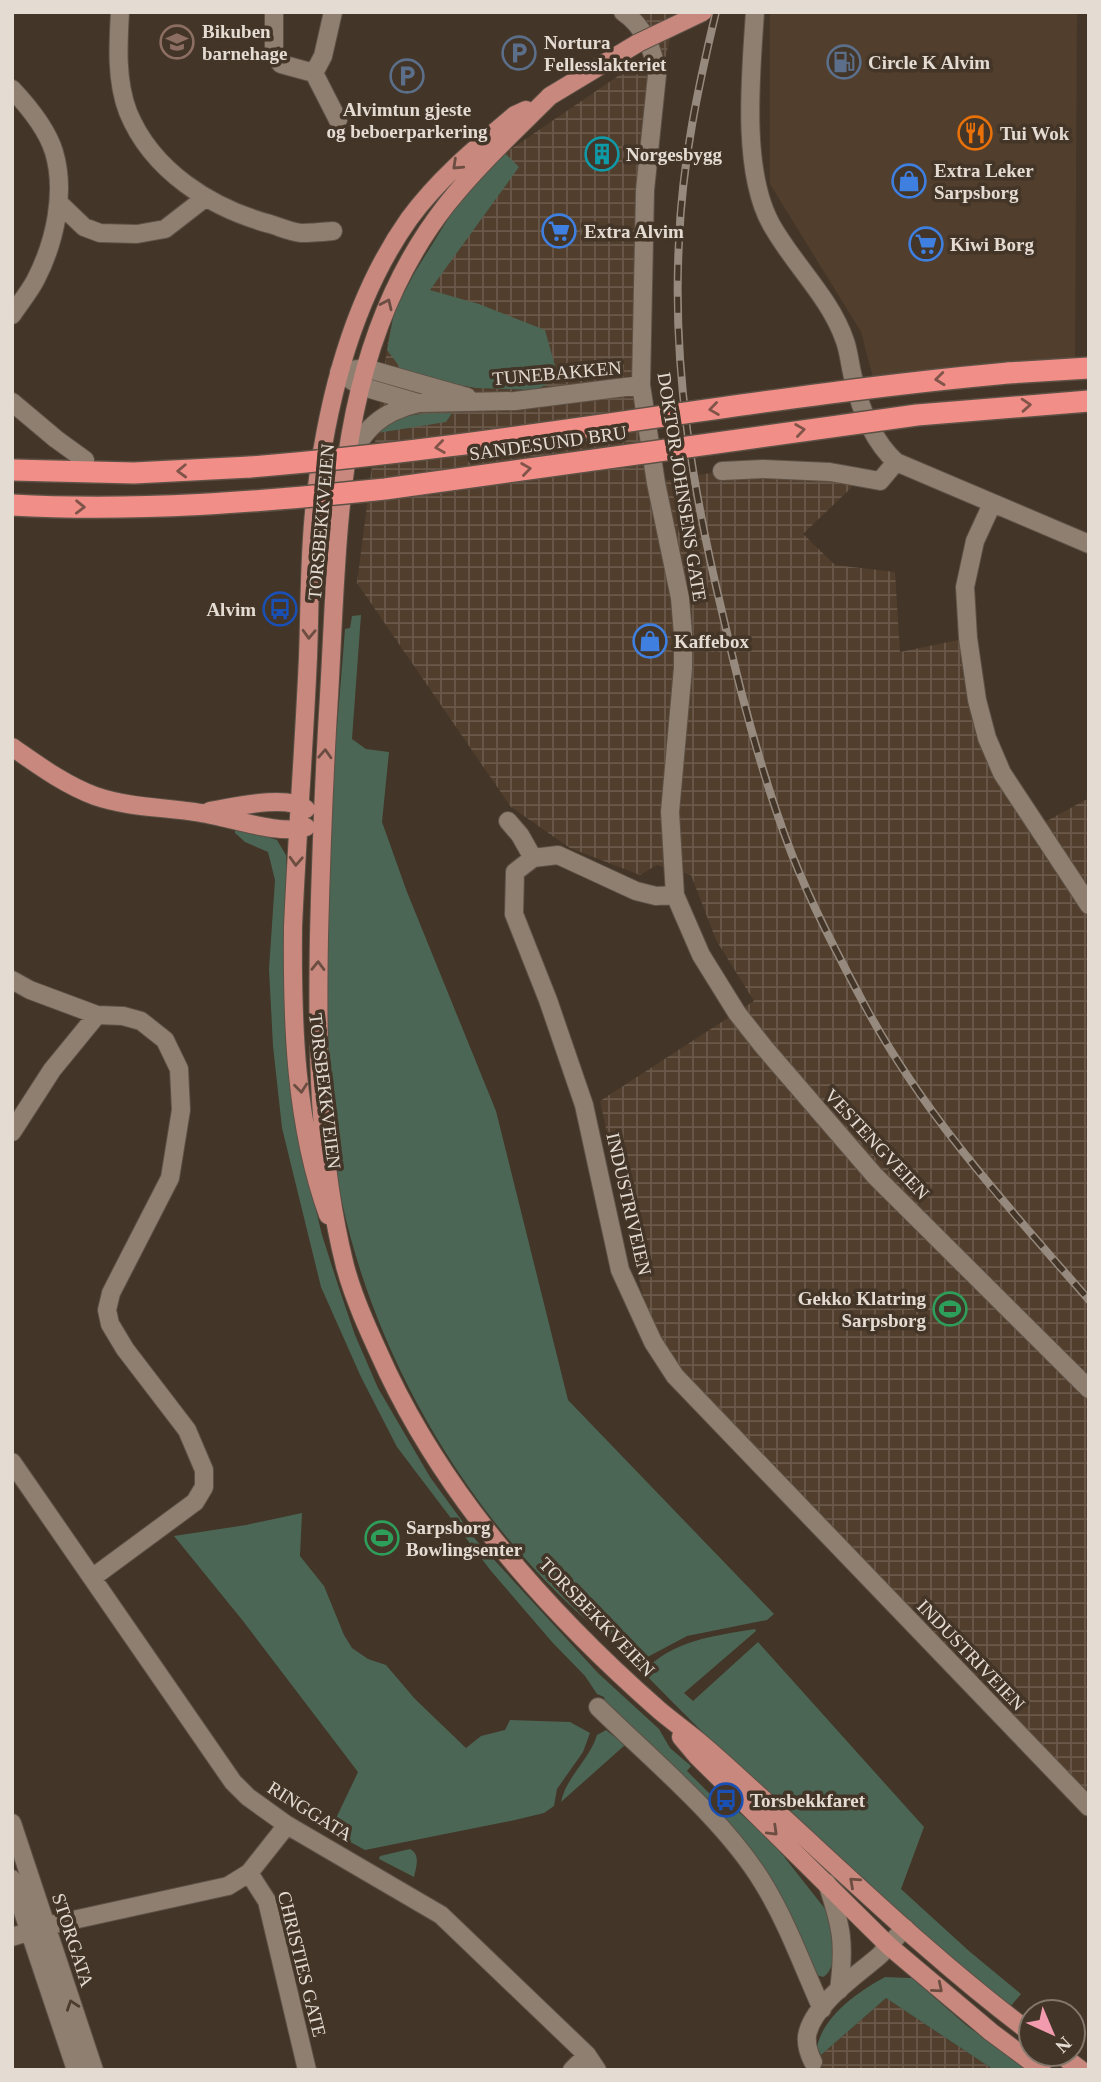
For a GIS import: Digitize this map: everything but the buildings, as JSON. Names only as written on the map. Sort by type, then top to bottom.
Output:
[{"type":"highway","name":"SANDESUND BRU","points":[[12,470],[134,473],[315,462],[902,383],[1089,368]]},
{"type":"highway","name":"SANDESUND BRU","points":[[12,505],[132,507],[236,503],[313,496],[385,489],[880,420],[980,408],[1089,401]]},
{"type":"main road","points":[[550,96],[638,43],[703,12]]},
{"type":"main road","name":"TORSBEKKVEIEN","points":[[345,1261],[328,1173],[320,1109],[317,1034],[321,822],[345,461],[365,368],[379,323],[400,278],[439,215],[484,162],[550,96]]},
{"type":"main road","name":"TORSBEKKVEIEN","points":[[550,96],[515,115],[472,150],[410,218],[392,245],[364,300],[339,372],[327,422],[314,504],[292,983],[302,1102],[316,1182],[362,1315],[407,1412],[459,1494],[539,1592],[659,1710],[697,1756],[889,1945],[991,2032],[1042,2070]]},
{"type":"main road","points":[[12,747],[47,771],[95,796],[142,807],[200,813],[289,831],[321,822]]},
{"type":"main road","points":[[200,813],[256,803],[299,803],[321,822]]},
{"type":"main road","name":"TORSBEKKVEIEN","points":[[659,1710],[707,1748],[905,1928],[1017,2020]]},
{"type":"street","points":[[120,12],[119,78],[128,111],[142,140],[163,165],[205,198],[244,217],[299,233],[333,232]]},
{"type":"street","points":[[274,12],[274,55],[281,64],[314,73],[338,120]]},
{"type":"street","points":[[314,73],[323,56],[333,12]]},
{"type":"street","name":"DOKTOR JOHNSENS GATE","points":[[623,12],[640,26],[654,57],[657,75],[645,190],[641,386],[656,482],[680,598],[683,634],[683,668],[670,812],[675,895]]},
{"type":"street","points":[[755,12],[751,146],[760,196],[769,220],[787,251],[825,301],[845,341],[853,381],[876,440],[896,462],[1089,544]]},
{"type":"street","points":[[12,89],[30,109],[54,150],[59,177],[59,203],[50,241],[36,279],[12,315]]},
{"type":"street","points":[[59,203],[84,227],[100,233],[137,234],[165,229],[205,198]]},
{"type":"street","name":"TUNEBAKKEN","points":[[339,372],[365,368],[477,400]]},
{"type":"street","name":"TUNEBAKKEN","points":[[339,372],[360,386],[418,403]]},
{"type":"street","name":"TUNEBAKKEN","points":[[345,461],[368,428],[381,417],[418,403],[515,401],[641,386]]},
{"type":"street","points":[[12,402],[55,439],[85,460]]},
{"type":"street","points":[[722,471],[763,469],[830,472],[880,481],[896,462]]},
{"type":"street","points":[[992,504],[975,541],[965,587],[968,638],[977,700],[986,738],[1002,773],[1089,905]]},
{"type":"street","points":[[508,821],[520,835],[533,858],[558,855],[636,891],[656,896],[675,895]]},
{"type":"street","name":"INDUSTRIVEIEN","points":[[533,858],[514,872],[514,914],[548,1000],[584,1105],[620,1270],[653,1342],[676,1376],[699,1402],[1089,1807]]},
{"type":"street","name":"VESTENGVEIEN","points":[[675,895],[701,955],[737,1013],[763,1046],[875,1176],[1089,1390]]},
{"type":"street","points":[[12,980],[97,1015],[123,1016],[141,1021],[165,1040],[179,1069],[181,1110],[170,1178],[111,1293],[107,1310],[110,1325],[125,1349],[187,1430],[204,1470],[204,1487],[195,1502],[92,1578]]},
{"type":"street","points":[[12,1132],[52,1070],[97,1015]]},
{"type":"street","name":"RINGGATA","points":[[12,1462],[233,1782],[248,1797],[287,1825],[440,1916],[592,2063]]},
{"type":"street","points":[[598,1707],[703,1809],[748,1860],[773,1902],[822,2009]]},
{"type":"street","name":"STORGATA","points":[[12,1824],[29,1931],[94,2070]]},
{"type":"street","points":[[29,1931],[228,1886],[249,1873],[287,1825]]},
{"type":"street","name":"CHRISTIES GATE","points":[[249,1873],[267,1901],[307,2070]]},
{"type":"street","name":"STORGATA","points":[[12,1880],[76,2070]]},
{"type":"street","name":"TORSBEKKVEIEN","points":[[827,1883],[840,1921],[843,1940],[839,1990]]},
{"type":"street","points":[[813,2062],[806,2039],[809,2027],[839,1990],[905,1928]]},
{"type":"street","points":[[572,2070],[592,2063]]},
{"type":"shaded area","points":[[623,12],[677,12],[667,51],[645,190],[641,385],[657,482],[722,471],[856,477],[851,488],[803,534],[835,565],[895,572],[900,652],[968,638],[987,738],[1043,823],[1089,798],[1089,1806],[653,1342],[600,1101],[754,1001],[716,940],[691,875],[657,865],[640,875],[570,848],[511,807],[357,583],[389,333],[408,285],[505,153],[646,57]]},
{"type":"shaded area","points":[[770,12],[1077,12],[1075,373],[878,397],[861,332],[770,184]]},
{"type":"shaded area","points":[[886,1998],[994,2070],[804,2070]]},
{"type":"green space","points":[[505,153],[519,167],[430,290],[479,304],[545,330],[557,373],[549,383],[536,390],[476,388],[402,370],[387,350],[394,312],[456,206]]},
{"type":"green space","points":[[452,413],[446,422],[371,434],[400,418],[419,414]]},
{"type":"green space","points":[[361,615],[352,739],[366,749],[389,752],[382,822],[407,892],[496,1111],[568,1400],[774,1614],[767,1620],[687,1636],[640,1661],[619,1640],[621,1638],[614,1631],[607,1638],[554,1590],[505,1535],[461,1476],[422,1412],[389,1345],[362,1276],[343,1205],[331,1134],[327,1064],[327,875],[332,781],[345,629],[350,628],[352,616]]},
{"type":"green space","points":[[235,829],[277,840],[286,855],[301,1147],[322,1235],[355,1335],[378,1388],[430,1477],[476,1540],[598,1673],[659,1729],[670,1748],[691,1766],[687,1771],[710,1794],[707,1802],[607,1712],[604,1697],[597,1694],[585,1676],[491,1571],[397,1447],[361,1377],[321,1287],[282,1128],[273,1046],[269,969],[275,880],[268,852],[245,842],[235,833]]},
{"type":"green space","points":[[302,1513],[300,1556],[324,1586],[352,1648],[368,1659],[386,1665],[415,1699],[466,1748],[481,1736],[505,1730],[510,1720],[570,1722],[590,1733],[583,1752],[557,1789],[554,1806],[544,1813],[515,1820],[365,1850],[330,1831],[358,1772],[243,1621],[174,1536]]},
{"type":"green space","points":[[755,1629],[756,1631],[684,1693],[693,1701],[758,1642],[924,1827],[901,1889],[1021,1994],[1010,2007],[776,1802],[643,1672],[667,1653],[709,1637]]},
{"type":"green space","points":[[606,1730],[625,1745],[561,1802],[568,1784],[597,1735]]},
{"type":"green space","points":[[728,1803],[770,1839],[826,1910],[834,1946],[832,1965],[823,1977],[814,1974],[708,1808],[712,1804],[720,1811]]},
{"type":"green space","points":[[410,1849],[417,1858],[414,1877],[379,1859],[380,1856]]},
{"type":"green space","points":[[885,1977],[912,1978],[966,2025],[1017,2063],[1017,2068],[1027,2070],[994,2070],[886,1998],[821,2055],[817,2047],[827,2025],[853,1997]]},
{"type":"railway","points":[[716,12],[687,154],[679,241],[679,336],[687,430],[702,523],[753,736],[780,823],[807,891],[844,967],[887,1044],[968,1158],[1089,1300]]},
{"type":"place","name":"Bikuben barnehage","points":[[177,42]]},
{"type":"place","name":"Nortura Fellesslakteriet","points":[[519,53]]},
{"type":"place","name":"Circle K Alvim","points":[[844,62]]},
{"type":"place","name":"Alvimtun gjeste og beboerparkering","points":[[407,76]]},
{"type":"place","name":"Tui Wok","points":[[975,133]]},
{"type":"place","name":"Norgesbygg","points":[[602,154]]},
{"type":"place","name":"Extra Leker Sarpsborg","points":[[909,181]]},
{"type":"place","name":"Extra Alvim","points":[[559,231]]},
{"type":"place","name":"Kiwi Borg","points":[[926,244]]},
{"type":"place","name":"Alvim","points":[[280,609]]},
{"type":"place","name":"Kaffebox","points":[[650,641]]},
{"type":"place","name":"Gekko Klatring Sarpsborg","points":[[950,1309]]},
{"type":"place","name":"Sarpsborg Bowlingsenter","points":[[382,1538]]},
{"type":"place","name":"Torsbekkfaret","points":[[726,1800]]}]
